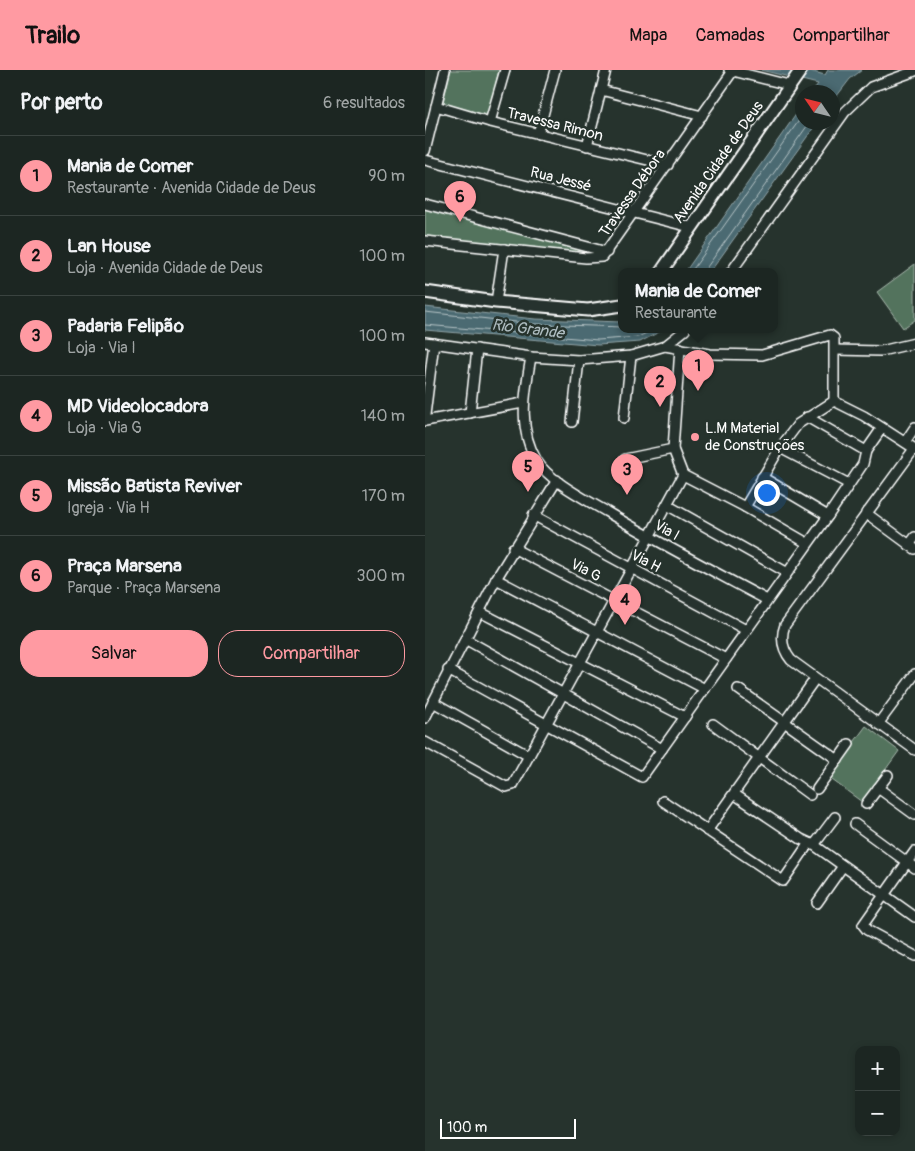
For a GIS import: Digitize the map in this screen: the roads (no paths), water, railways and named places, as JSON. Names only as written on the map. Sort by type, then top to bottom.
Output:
[{"type":"street","points":[[425,151],[445,70]]},
{"type":"street","points":[[490,122],[505,70]]},
{"type":"street","points":[[538,134],[555,70]]},
{"type":"street","points":[[587,146],[606,70]]},
{"type":"street","points":[[731,70],[791,83]]},
{"type":"street","name":"Travessa Débora","points":[[425,241],[586,258],[603,257],[702,116],[731,70]]},
{"type":"street","name":"Avenida Cidade de Deus","points":[[664,268],[690,227],[801,70]]},
{"type":"street","points":[[734,268],[845,112],[871,87],[915,71]]},
{"type":"street","points":[[601,90],[702,116]]},
{"type":"street","name":"Travessa Rimon","points":[[436,106],[490,122],[668,165]]},
{"type":"street","name":"Rua Jessé","points":[[425,160],[690,227]]},
{"type":"street","points":[[425,204],[607,252]]},
{"type":"street","points":[[496,302],[504,249]]},
{"type":"street","points":[[425,292],[496,302],[588,310],[618,306]]},
{"type":"street","points":[[425,415],[429,343],[477,348],[531,357],[579,360],[631,356],[665,346],[681,333]]},
{"type":"street","points":[[665,346],[710,354],[762,355],[832,336],[835,350],[834,402]]},
{"type":"street","points":[[835,350],[881,351],[915,343]]},
{"type":"street","points":[[470,414],[477,348]]},
{"type":"street","points":[[680,348],[673,449],[683,475],[745,507],[807,543]]},
{"type":"street","points":[[624,418],[631,356]]},
{"type":"street","name":"Via I","points":[[531,357],[523,403],[523,421],[532,451],[540,465],[557,480],[649,537],[767,600]]},
{"type":"street","points":[[572,422],[579,360]]},
{"type":"street","points":[[745,507],[761,477],[797,424],[807,416],[834,402]]},
{"type":"street","points":[[834,402],[882,428],[914,449],[785,626],[782,633],[787,655],[815,679],[915,750]]},
{"type":"street","points":[[425,422],[523,403]]},
{"type":"street","points":[[807,416],[866,451]]},
{"type":"street","points":[[905,442],[915,427]]},
{"type":"street","points":[[448,670],[642,777],[786,572],[828,516],[863,464],[866,451],[882,428]]},
{"type":"street","points":[[780,448],[849,484]]},
{"type":"street","points":[[625,459],[673,449]]},
{"type":"street","points":[[425,742],[509,787],[547,724],[683,475]]},
{"type":"street","points":[[761,477],[828,516]]},
{"type":"street","points":[[425,718],[496,578],[533,515],[557,480]]},
{"type":"street","points":[[667,505],[786,572]]},
{"type":"street","points":[[866,513],[912,547],[915,537]]},
{"type":"street","name":"Via H","points":[[533,515],[746,630]]},
{"type":"street","name":"Via G","points":[[513,548],[726,660]]},
{"type":"street","points":[[496,578],[705,689]]},
{"type":"street","points":[[480,612],[685,717]]},
{"type":"street","points":[[465,639],[662,749]]},
{"type":"street","points":[[878,724],[911,688],[915,674]]},
{"type":"street","points":[[707,831],[815,679]]},
{"type":"street","points":[[738,689],[838,760]]},
{"type":"street","points":[[433,702],[529,756]]},
{"type":"street","points":[[713,724],[760,758],[813,792],[849,744]]},
{"type":"street","points":[[866,804],[888,775]]},
{"type":"street","points":[[878,788],[915,815]]},
{"type":"street","points":[[734,794],[812,844],[915,917]]},
{"type":"street","points":[[663,801],[783,881],[835,817]]},
{"type":"street","points":[[855,824],[915,868]]},
{"type":"street","points":[[915,851],[865,920],[863,928],[915,956]]},
{"type":"street","points":[[817,903],[843,866]]},
{"type":"water","points":[[761,70],[806,70],[825,75],[828,70],[862,70],[850,79],[840,92],[840,85],[818,84]]},
{"type":"water","points":[[795,116],[795,130],[812,130],[713,268],[688,268]]},
{"type":"water","name":"Rio Grande","points":[[425,307],[535,319],[618,322],[618,333],[657,333],[640,342],[598,345],[425,330]]},
{"type":"place","name":"Praça Marsena","points":[[460,222]]},
{"type":"place","name":"Mania de Comer","points":[[698,391]]},
{"type":"place","name":"Lan House","points":[[660,407]]},
{"type":"place","name":"L.M Material de Construções","points":[[695,437]]},
{"type":"place","name":"Missão Batista Reviver","points":[[528,492]]},
{"type":"place","name":"Padaria Felipão","points":[[627,495]]},
{"type":"place","name":"MD Videolocadora","points":[[625,625]]}]
